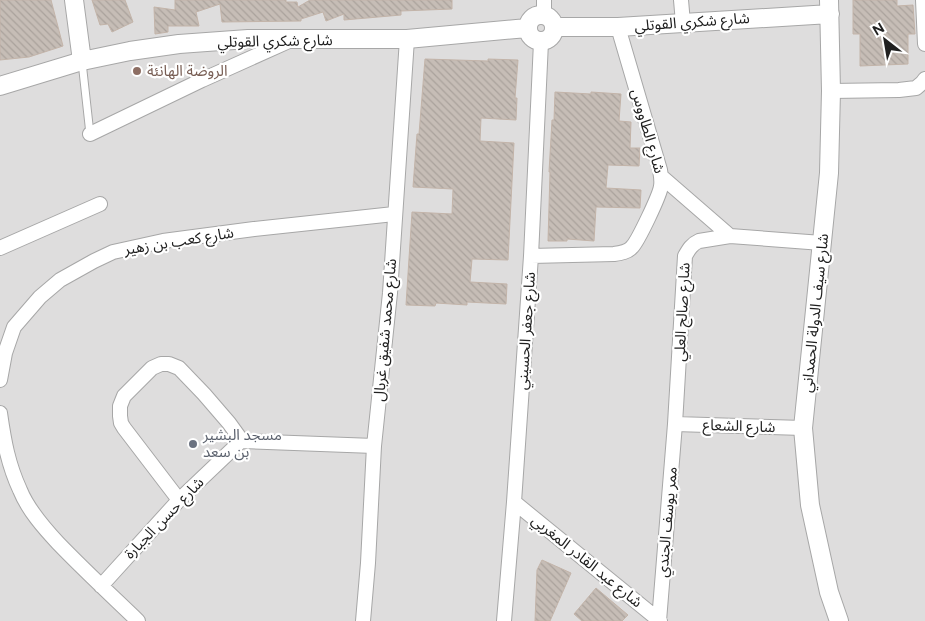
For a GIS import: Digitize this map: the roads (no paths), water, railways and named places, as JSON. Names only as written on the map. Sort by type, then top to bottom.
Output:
[{"type":"street","points":[[74,0],[82,61]]},
{"type":"street","points":[[681,0],[683,23]]},
{"type":"street","points":[[923,0],[925,44]]},
{"type":"street","name":"شارع شكري القوتلي","points":[[547,14],[618,27],[683,23],[830,7]]},
{"type":"street","name":"شارع سيف الدولة الحمداني","points":[[830,7],[831,91],[829,173],[803,428],[810,505],[828,592],[840,621]]},
{"type":"street","points":[[547,14],[554,32],[551,37],[541,42],[531,37],[527,28],[531,19],[535,16],[547,14]]},
{"type":"street","name":"شارع الطاووس","points":[[531,256],[614,254],[624,252],[632,247],[638,239],[659,193],[662,177],[618,27]]},
{"type":"street","name":"شارع شكري القوتلي","points":[[0,86],[82,61],[130,51],[179,44],[248,39],[407,39],[527,28]]},
{"type":"street","name":"شارع محمد شفيق غربال","points":[[364,621],[374,446],[390,293],[407,39]]},
{"type":"street","points":[[90,134],[291,40]]},
{"type":"street","name":"شارع جعفر الحسيني","points":[[504,621],[531,256],[541,42]]},
{"type":"street","name":"شارع شكري القوتلي","points":[[0,95],[26,78]]},
{"type":"street","points":[[831,91],[916,88],[925,79]]},
{"type":"street","points":[[662,177],[730,236]]},
{"type":"street","points":[[0,248],[100,204]]},
{"type":"street","name":"شارع كعب بن زهير","points":[[0,380],[14,327],[40,297],[60,280],[113,252],[164,241],[394,214]]},
{"type":"street","name":"شارع صالح العلي","points":[[676,424],[685,256],[689,248],[699,241],[730,236],[822,243]]},
{"type":"street","points":[[0,323],[14,327]]},
{"type":"street","points":[[179,500],[124,428],[120,416],[120,406],[124,396],[152,368],[161,364],[169,364],[179,368],[204,394],[242,441],[374,446]]},
{"type":"street","points":[[0,412],[6,454],[12,472],[21,493],[42,525],[74,560],[138,621]]},
{"type":"street","name":"شارع الشعاع","points":[[676,424],[803,428]]},
{"type":"street","name":"ممر يوسف الجندي","points":[[660,621],[676,424]]},
{"type":"street","name":"شارع حسن الجبارة","points":[[101,586],[179,500],[242,441]]},
{"type":"street","name":"شارع عبد القادر المغربي","points":[[514,502],[660,621]]},
{"type":"lane","points":[[82,61],[90,134]]},
{"type":"place","name":"الروضة الهانئة","points":[[137,71]]},
{"type":"place","name":"مسجد البشير بن سعد","points":[[193,444]]}]
